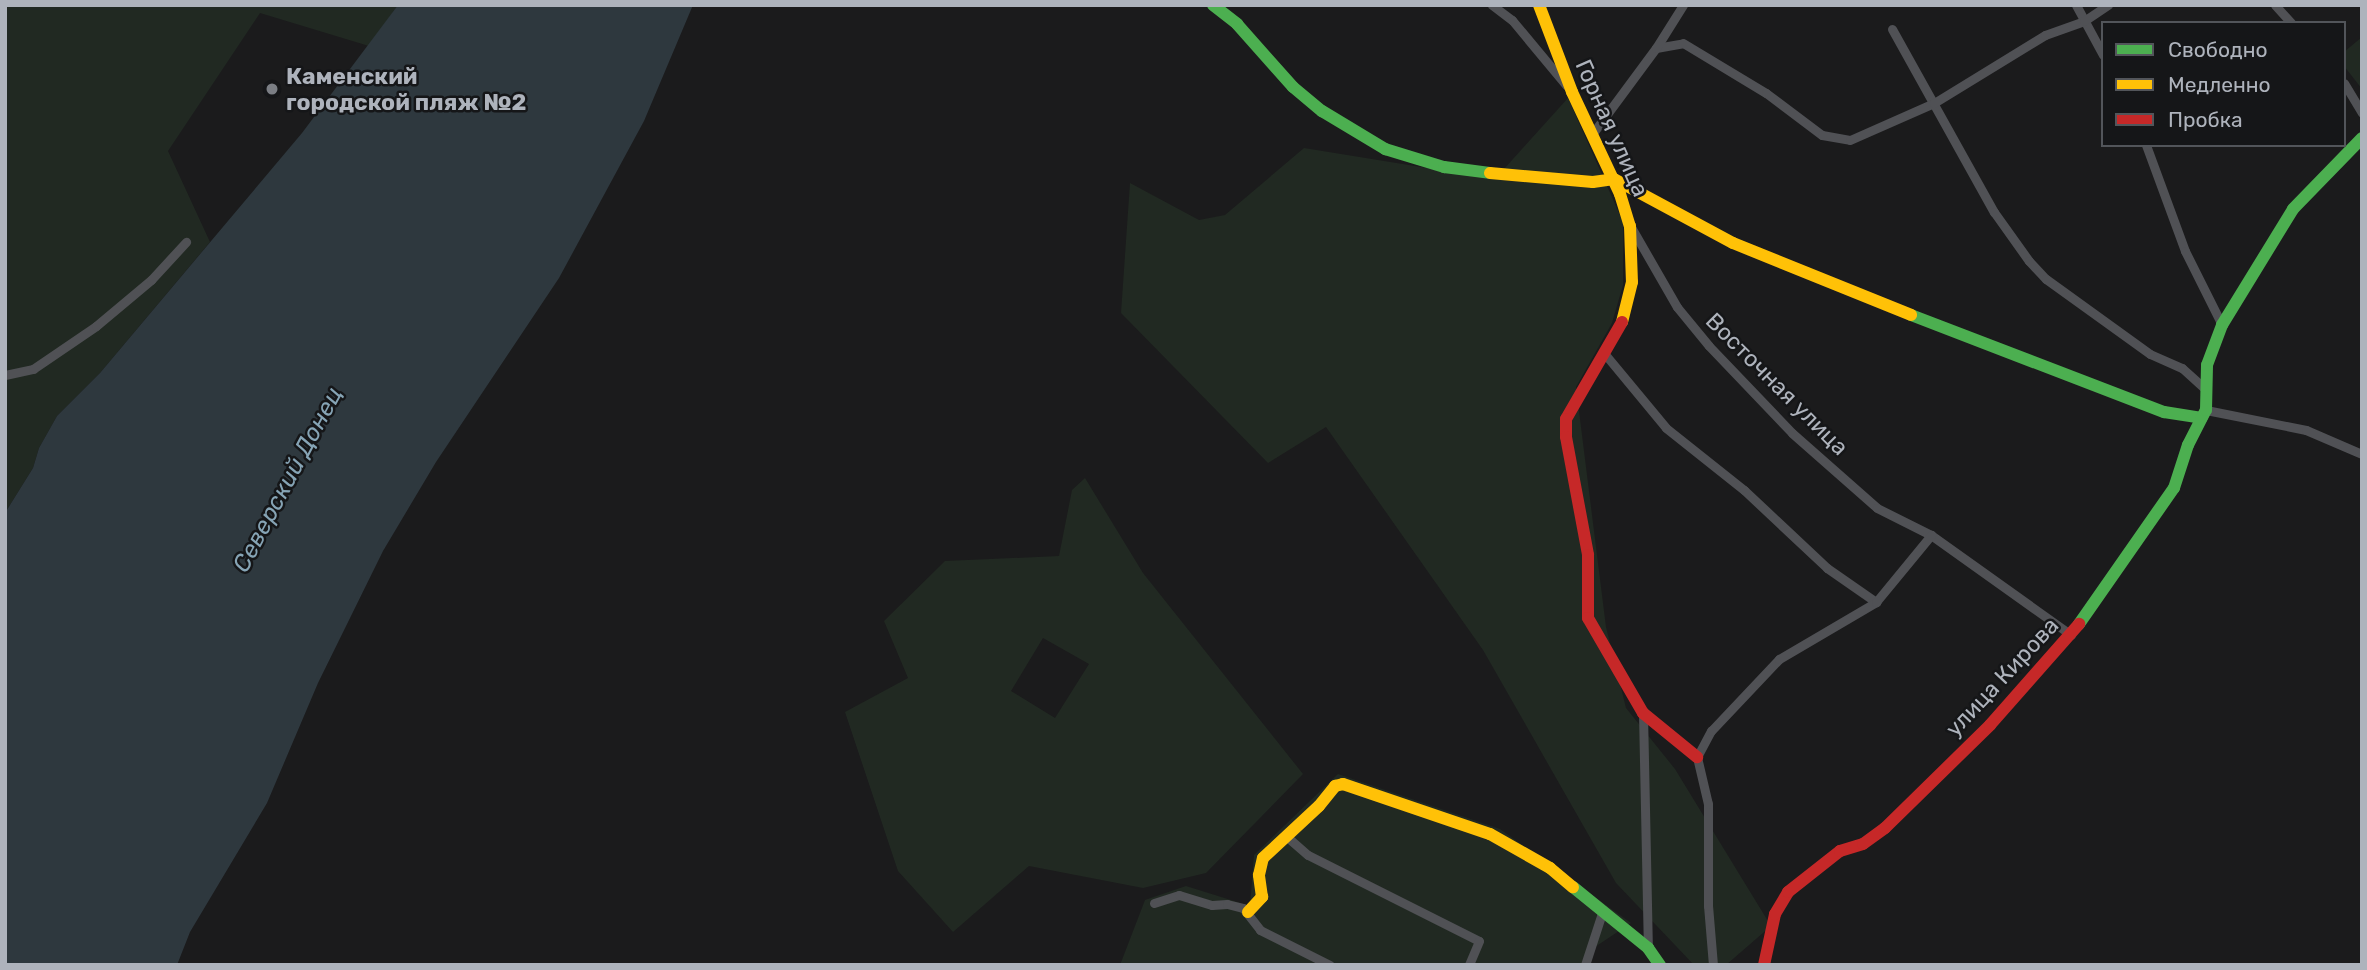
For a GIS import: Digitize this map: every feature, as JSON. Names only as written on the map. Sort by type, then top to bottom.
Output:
[{"type":"street","points":[[1213,5],[1237,24],[1293,87],[1322,111],[1385,149],[1444,167],[1516,177],[1593,182],[1614,179],[1733,243],[2051,371],[2164,412],[2204,414],[2306,430],[2362,454]]},
{"type":"street","points":[[1492,5],[1511,20],[1572,92]]},
{"type":"street","name":"Горная улица","points":[[1539,5],[1572,92],[1614,179],[1630,226],[1631,297],[1625,317],[1566,419],[1566,437],[1588,555],[1588,618],[1643,713],[1674,741],[1697,757]]},
{"type":"street","points":[[1593,133],[1656,48],[1683,5]]},
{"type":"street","points":[[2076,5],[2101,51]]},
{"type":"street","points":[[1656,48],[1683,43],[1766,93],[1822,135],[1850,139],[1934,103],[2045,35],[2084,21],[2108,5]]},
{"type":"street","points":[[2275,5],[2289,21]]},
{"type":"street","points":[[1892,29],[1994,212],[2029,261],[2046,279],[2150,354],[2182,368],[2204,388]]},
{"type":"street","points":[[2346,86],[2362,113]]},
{"type":"street","name":"улица Кирова","points":[[1764,965],[1775,914],[1788,892],[1840,851],[1863,844],[1885,828],[1990,724],[2071,635],[2162,509],[2204,414],[2207,365],[2222,325],[2292,209],[2362,138]]},
{"type":"street","points":[[2147,147],[2185,251],[2222,325]]},
{"type":"street","name":"Восточная улица","points":[[1630,226],[1677,307],[1709,346],[1793,433],[1877,508],[1931,535],[2071,635]]},
{"type":"street","points":[[5,375],[33,369],[96,326],[151,280],[186,242]]},
{"type":"street","points":[[1604,353],[1666,428],[1744,490],[1827,568],[1876,602]]},
{"type":"street","points":[[1713,965],[1708,906],[1708,804],[1697,757],[1711,731],[1779,659],[1876,602],[1931,535]]},
{"type":"street","points":[[1643,713],[1648,948]]},
{"type":"street","points":[[1248,912],[1262,897],[1259,874],[1263,858],[1335,786],[1354,786],[1490,834],[1550,868],[1648,948],[1660,965]]},
{"type":"street","points":[[1286,836],[1308,855],[1479,942],[1469,965]]},
{"type":"street","points":[[1154,903],[1180,895],[1212,905],[1227,904],[1248,912],[1260,930],[1330,965]]},
{"type":"street","points":[[1585,965],[1603,910]]},
{"type":"shaded area","points":[[5,5],[398,5],[369,46],[260,13],[168,151],[210,242],[100,373],[57,416],[39,448],[33,468],[5,513]]},
{"type":"shaded area","points":[[2362,37],[2362,89],[2346,69],[2346,50]]},
{"type":"shaded area","points":[[1568,98],[1623,222],[1623,285],[1612,323],[1576,387],[1606,627],[1626,708],[1675,769],[1771,926],[1726,965],[1694,965],[1616,883],[1483,650],[1326,427],[1268,463],[1121,313],[1130,183],[1199,220],[1225,215],[1304,148],[1495,179]]},
{"type":"shaded area","points":[[1085,478],[1143,573],[1303,774],[1206,873],[1143,888],[1029,866],[953,932],[898,871],[845,712],[908,678],[884,621],[945,561],[1059,556],[1072,490]],"holes":[[[1043,638],[1089,664],[1055,718],[1011,691]]]},
{"type":"shaded area","points":[[1338,774],[1500,829],[1631,923],[1589,951],[1583,965],[1120,965],[1145,900],[1186,886],[1250,906],[1254,855]]},
{"type":"water","name":"Северский Донец","points":[[398,5],[693,5],[644,121],[559,278],[436,462],[383,551],[318,683],[267,803],[190,932],[177,965],[5,965],[5,513],[33,468],[39,448],[57,416],[100,373],[302,133]]},
{"type":"traffic: fast","points":[[1213,5],[1237,24],[1293,87],[1322,111],[1385,149],[1444,167],[1490,173]]},
{"type":"traffic: fast","points":[[2079,624],[2174,488],[2188,445],[2206,410],[2207,365],[2222,325],[2293,209],[2362,138]]},
{"type":"traffic: fast","points":[[1911,315],[2164,412],[2202,418]]},
{"type":"traffic: fast","points":[[1573,887],[1648,948],[1660,965]]},
{"type":"traffic: slow","points":[[1539,5],[1572,92],[1620,194],[1630,226],[1632,282],[1622,322]]},
{"type":"traffic: slow","points":[[1490,173],[1593,182],[1614,179],[1733,243],[1911,315]]},
{"type":"traffic: slow","points":[[1248,912],[1262,897],[1259,875],[1263,858],[1319,806],[1335,786],[1343,784],[1490,834],[1550,868],[1573,887]]},
{"type":"traffic: jam","points":[[1622,322],[1566,419],[1566,437],[1588,555],[1588,618],[1643,713],[1697,757]]},
{"type":"traffic: jam","points":[[1764,965],[1775,914],[1788,892],[1840,851],[1863,844],[1885,828],[1990,725],[2079,624]]},
{"type":"place","name":"Каменский городской пляж №2","points":[[272,89]]}]
